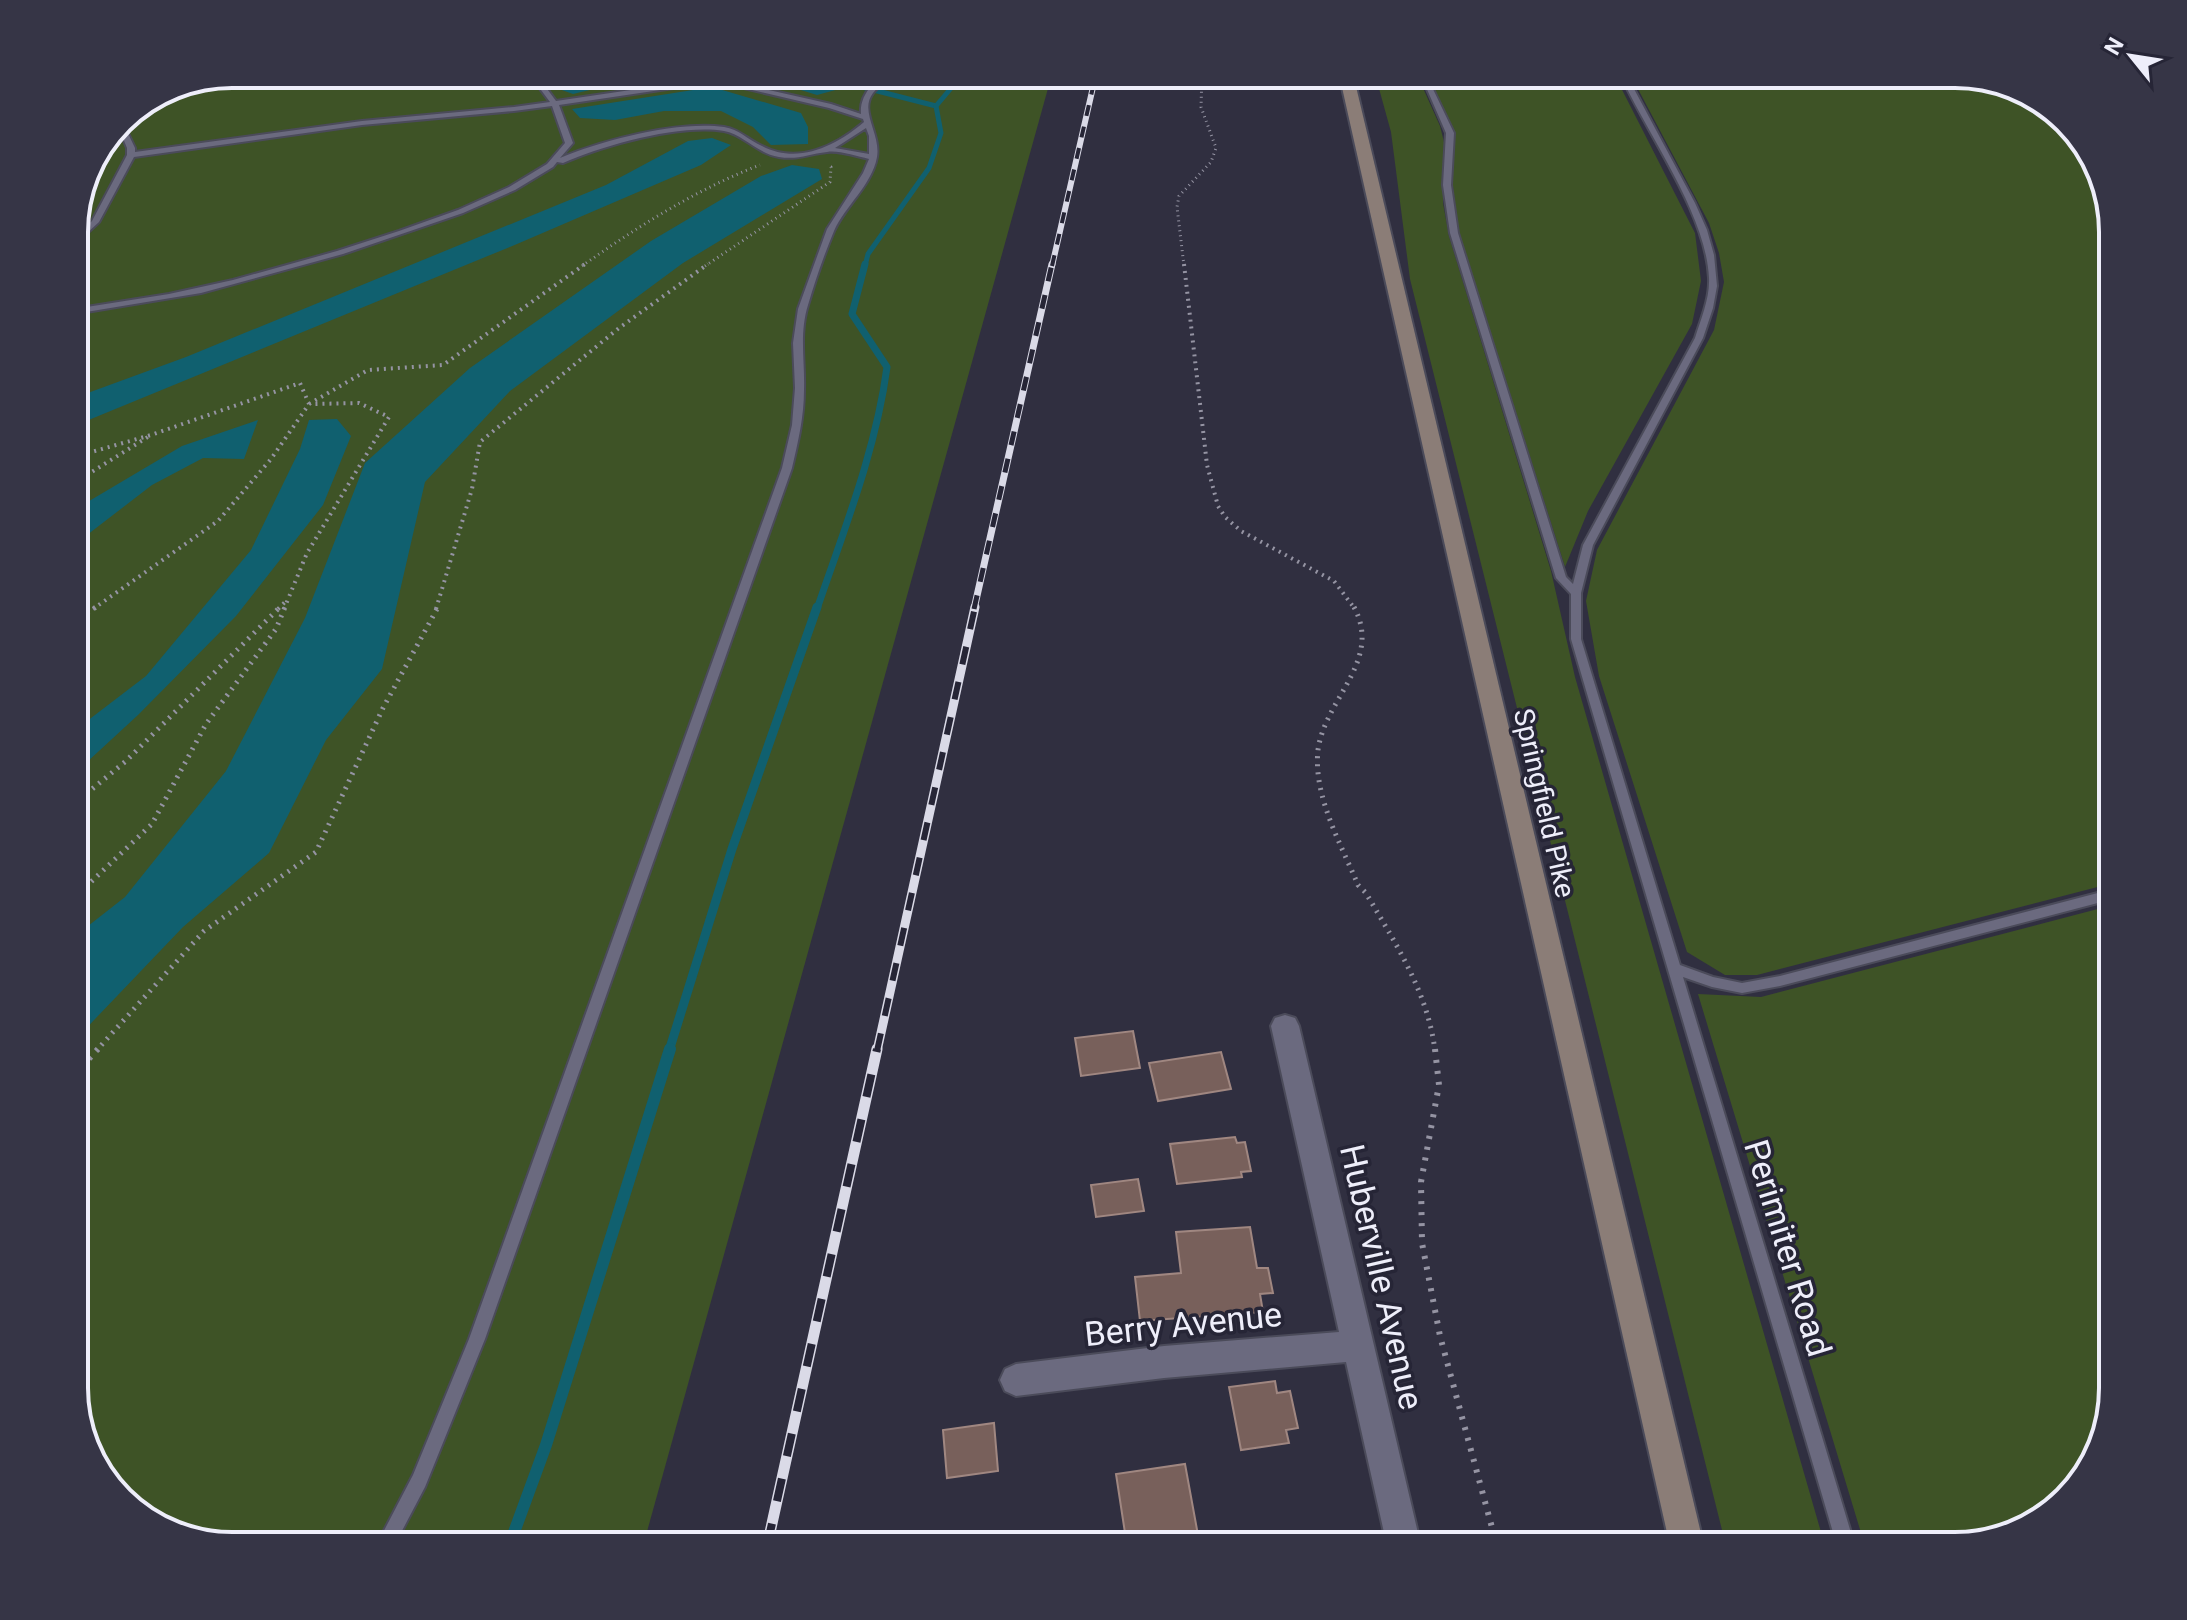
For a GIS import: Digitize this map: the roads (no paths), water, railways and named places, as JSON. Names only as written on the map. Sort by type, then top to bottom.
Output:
[{"type":"main road","name":"Springfield Pike","points":[[1350,88],[1406,342],[1684,1532]]},
{"type":"main road","points":[[1354,88],[1355,107]]},
{"type":"street","name":"Huberville Avenue","points":[[1285,1026],[1401,1532]]},
{"type":"street","name":"Berry Avenue","points":[[1016,1380],[1164,1362],[1358,1346]]},
{"type":"lane","points":[[543,88],[555,104],[569,143],[557,163]]},
{"type":"lane","points":[[131,155],[362,123],[555,104],[662,88]]},
{"type":"lane","points":[[749,88],[867,121]]},
{"type":"lane","points":[[392,1532],[419,1481],[477,1339],[787,468],[797,425],[800,388],[797,343],[802,309],[831,229],[867,173],[873,157],[873,136],[862,107],[876,88]]},
{"type":"lane","points":[[1429,88],[1450,133],[1447,185],[1454,233],[1561,578],[1576,593]]},
{"type":"lane","name":"Perimiter Road","points":[[1628,88],[1701,225],[1710,248],[1713,275],[1711,302],[1699,338],[1588,545],[1576,593],[1576,639],[1842,1532]]},
{"type":"lane","points":[[88,309],[238,281],[432,224],[496,196],[557,163],[610,145],[711,129],[735,131],[755,146],[783,157],[799,157],[827,150],[850,139],[867,121]]},
{"type":"lane","points":[[88,229],[95,222],[131,155],[125,135]]},
{"type":"lane","points":[[827,150],[873,157]]},
{"type":"lane","points":[[1673,968],[1712,982],[1742,988],[1780,981],[2099,898]]},
{"type":"water","points":[[558,88],[598,88],[573,94]]},
{"type":"water","points":[[715,88],[801,113],[808,127],[808,144],[771,145],[753,127],[721,111],[664,111],[615,120],[580,118],[572,109]]},
{"type":"water","points":[[794,88],[843,88],[817,95]]},
{"type":"water","points":[[712,138],[731,145],[701,165],[517,244],[88,420],[88,393],[186,357],[606,185],[688,141]]},
{"type":"water","points":[[792,165],[819,169],[822,179],[683,263],[510,391],[425,482],[382,669],[326,740],[269,853],[183,927],[88,1026],[88,926],[125,897],[226,771],[305,618],[365,463],[470,368],[651,241],[761,176]]},
{"type":"water","points":[[337,419],[351,436],[323,505],[236,616],[88,761],[88,720],[146,676],[251,550],[300,449],[309,420]]},
{"type":"water","points":[[258,420],[244,459],[203,458],[152,485],[88,534],[88,502],[182,446]]},
{"type":"waterway","points":[[866,88],[936,106]]},
{"type":"waterway","points":[[936,106],[951,88]]},
{"type":"waterway","points":[[865,266],[868,254],[929,168],[941,133],[936,106]]},
{"type":"waterway","points":[[817,609],[867,459],[887,367],[852,314],[865,264]]},
{"type":"waterway","points":[[669,1051],[732,849],[817,607]]},
{"type":"waterway","points":[[514,1532],[546,1445],[670,1049]]},
{"type":"railway","points":[[1052,266],[1093,88]]},
{"type":"railway","points":[[974,609],[1052,264]]},
{"type":"railway","points":[[877,1051],[975,607]]},
{"type":"railway","points":[[770,1532],[877,1049]]}]
